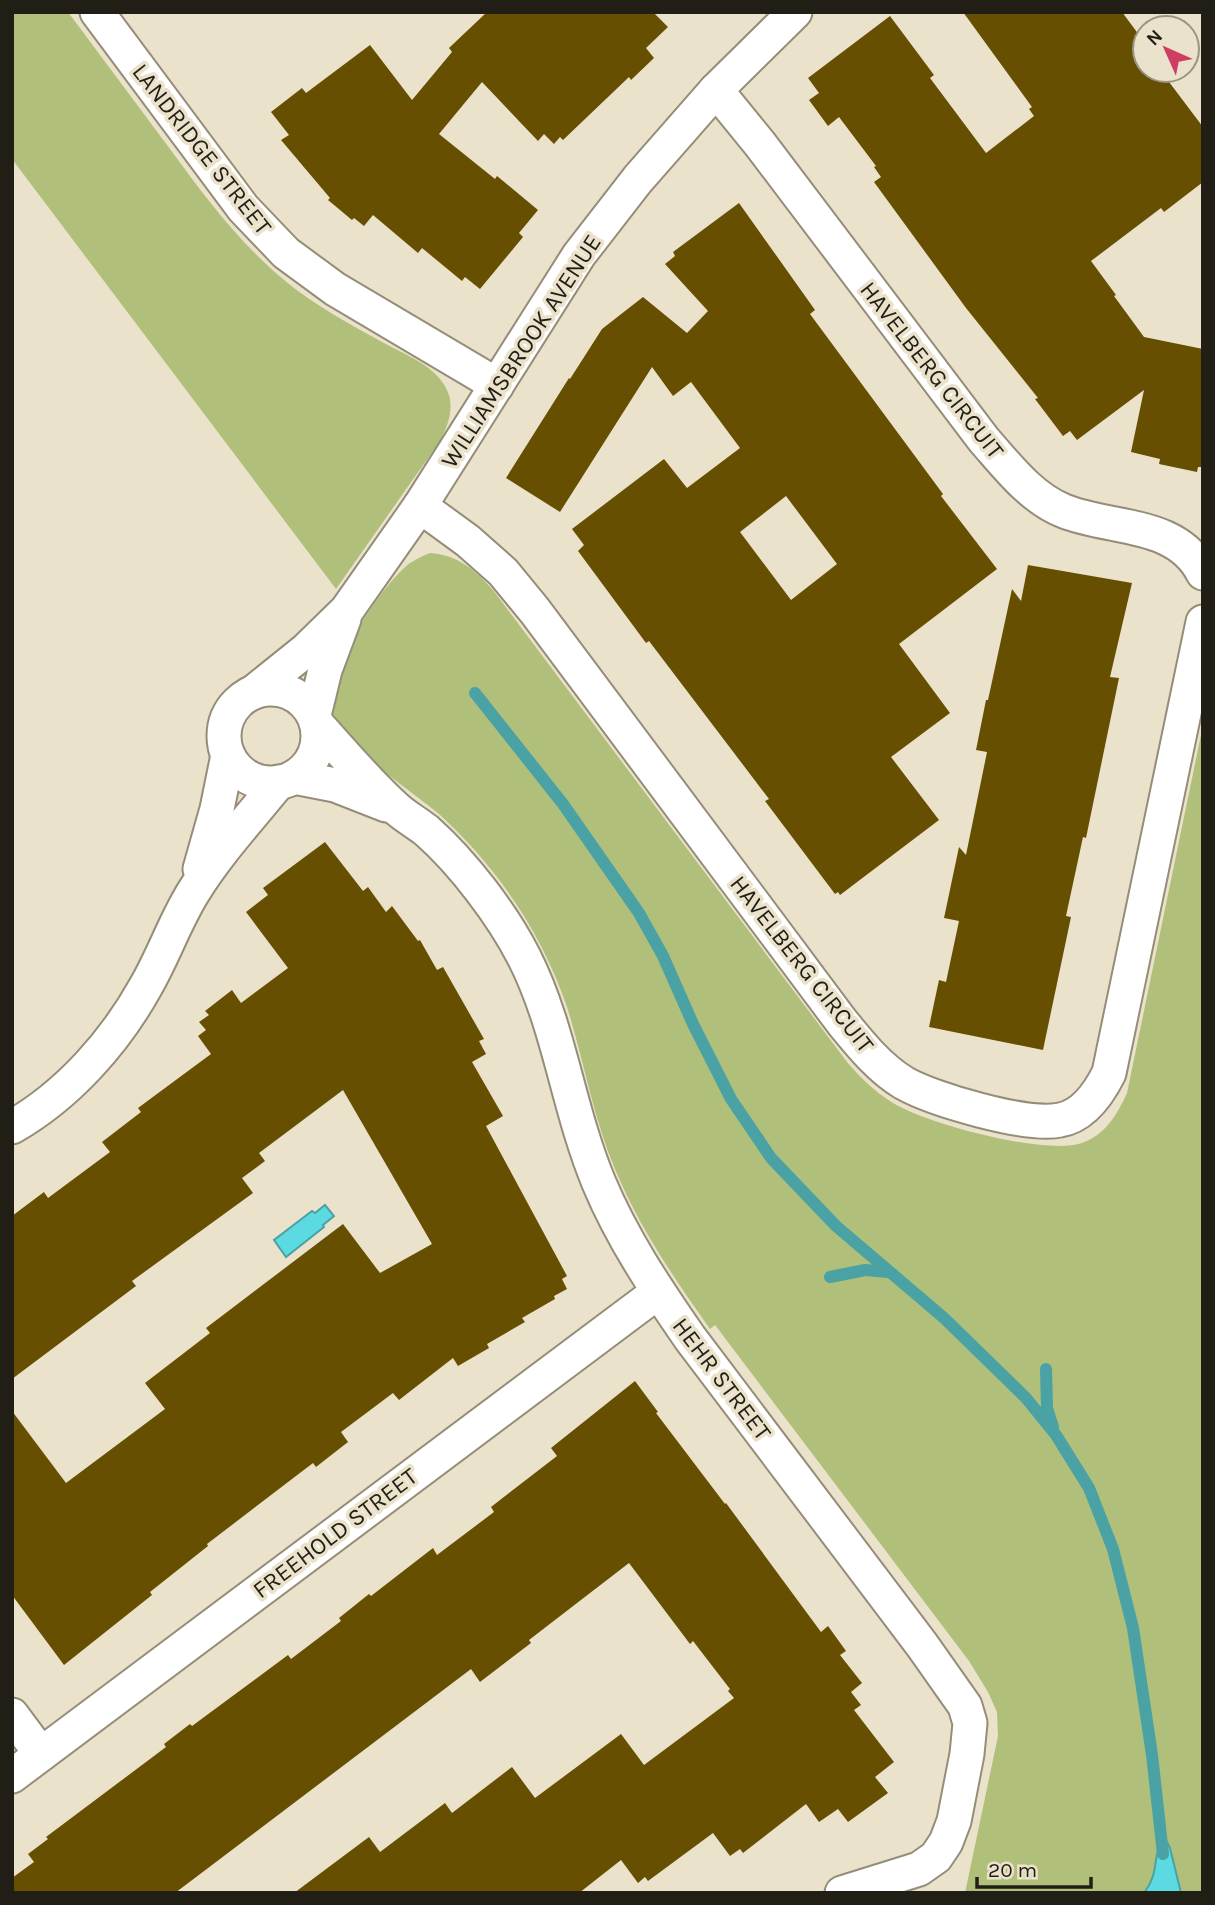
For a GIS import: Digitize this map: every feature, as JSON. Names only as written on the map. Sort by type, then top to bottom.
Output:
[{"type":"street","name":"LANDRIDGE STREET","points":[[97,12],[243,208],[286,253],[335,289],[497,385]]},
{"type":"street","name":"WILLIAMSBROOK AVENUE","points":[[255,691],[306,650],[347,610],[419,506],[579,255],[638,179],[716,90],[796,12]]},
{"type":"street","name":"HAVELBERG CIRCUIT","points":[[716,90],[769,155],[984,440],[1010,470],[1036,495],[1065,512],[1165,537],[1196,559],[1203,573]]},
{"type":"street","name":"HAVELBERG CIRCUIT","points":[[419,506],[468,541],[503,572],[842,1022],[870,1055],[902,1082],[940,1100],[1032,1121],[1061,1120],[1081,1111],[1099,1092],[1109,1073],[1203,622]]},
{"type":"street","name":"WILLIAMSBROOK AVENUE","points":[[316,719],[326,670],[347,610]]},
{"type":"street","points":[[194,891],[230,843],[287,780],[307,768],[315,755],[319,739],[316,719],[307,704],[296,695],[269,688],[255,691],[237,704],[229,716],[224,730],[228,755],[237,768],[249,778],[264,783],[287,780]]},
{"type":"street","name":"HEHR STREET","points":[[316,719],[350,762],[398,810],[427,831],[495,910],[523,954],[543,998],[567,1086],[598,1182],[625,1236],[658,1292],[965,1706],[970,1723],[967,1754],[954,1821],[946,1842],[936,1857],[919,1869],[842,1893]]},
{"type":"street","points":[[12,1127],[75,1079],[96,1058],[146,987],[194,891],[218,809],[228,755]]},
{"type":"street","name":"HEHR STREET","points":[[287,780],[335,785],[398,810]]},
{"type":"street","name":"FREEHOLD STREET","points":[[12,1776],[658,1292]]},
{"type":"street","points":[[12,1715],[41,1754]]},
{"type":"green space","points":[[12,12],[68,12],[199,188],[261,260],[319,305],[426,366],[445,386],[451,407],[440,441],[336,589],[12,159]]},
{"type":"green space","points":[[430,553],[457,560],[480,576],[493,590],[857,1073],[872,1088],[906,1110],[984,1135],[1041,1145],[1065,1146],[1082,1143],[1104,1129],[1119,1109],[1127,1093],[1203,725],[1203,1893],[965,1893],[998,1736],[997,1712],[988,1692],[969,1661],[715,1325],[710,1329],[658,1252],[624,1190],[607,1149],[567,1007],[554,974],[530,925],[510,895],[486,863],[439,814],[378,767],[346,738],[336,725],[332,714],[333,705],[346,652],[356,632],[396,577],[409,564]]},
{"type":"water","points":[[325,1205],[334,1216],[286,1257],[274,1240],[312,1211],[315,1213]]},
{"type":"water","points":[[1162,1839],[1170,1848],[1181,1893],[1144,1893],[1154,1872]]},
{"type":"building","points":[[487,12],[653,12],[668,27],[646,48],[654,58],[631,80],[629,77],[563,140],[560,137],[554,144],[544,134],[538,141],[482,82],[439,134],[538,210],[519,233],[523,237],[480,289],[465,277],[462,281],[422,248],[418,253],[373,215],[364,226],[354,218],[352,220],[328,200],[330,198],[281,140],[289,135],[271,112],[302,88],[306,93],[370,45],[412,100],[452,52],[449,48]]},
{"type":"building","points":[[963,12],[1122,12],[1131,24],[1131,84],[1171,84],[1203,127],[1203,182],[1164,212],[1161,208],[1091,261],[1144,337],[1203,349],[1203,467],[1198,467],[1197,472],[1159,464],[1160,459],[1131,452],[1144,390],[1077,440],[1070,431],[1063,436],[1035,399],[1038,398],[966,308],[874,182],[881,177],[874,167],[876,166],[839,117],[828,126],[809,100],[819,93],[808,78],[890,16],[934,75],[930,78],[986,153],[1034,116],[1029,109],[1032,107]]},
{"type":"building","points":[[739,203],[815,310],[810,314],[997,569],[899,644],[950,713],[891,757],[939,820],[840,895],[838,892],[835,894],[765,801],[769,799],[649,641],[646,643],[578,551],[584,545],[572,529],[664,459],[687,488],[740,448],[691,382],[673,396],[652,367],[560,512],[506,478],[602,329],[643,297],[687,333],[708,311],[665,264],[675,256],[673,252]],"holes":[[[786,496],[837,564],[791,600],[740,532]]]},
{"type":"building","points":[[1028,565],[1132,583],[1110,677],[1119,678],[1086,838],[1083,837],[1066,916],[1071,917],[1043,1050],[929,1027],[939,980],[946,982],[959,921],[944,918],[959,847],[966,855],[987,752],[976,750],[986,700],[1012,589],[1021,601]]},
{"type":"building","points":[[325,842],[363,891],[368,887],[386,912],[392,906],[418,941],[420,940],[437,970],[443,967],[484,1039],[479,1041],[486,1054],[472,1062],[503,1116],[486,1126],[567,1276],[562,1279],[567,1289],[522,1318],[525,1322],[487,1344],[489,1348],[458,1366],[453,1358],[399,1400],[393,1393],[341,1432],[348,1442],[316,1467],[313,1463],[207,1544],[208,1546],[150,1592],[152,1595],[64,1665],[12,1595],[12,1411],[66,1483],[165,1409],[145,1383],[210,1333],[206,1328],[343,1224],[380,1273],[432,1244],[343,1090],[259,1153],[265,1161],[242,1178],[253,1193],[132,1281],[136,1286],[12,1379],[12,1216],[44,1192],[48,1198],[110,1152],[102,1142],[141,1112],[138,1108],[211,1054],[198,1036],[206,1030],[199,1022],[209,1015],[205,1011],[232,990],[241,1003],[288,968],[246,912],[268,895],[263,888]]},
{"type":"building","points":[[635,1381],[658,1412],[656,1413],[821,1632],[828,1626],[846,1651],[840,1655],[862,1683],[851,1692],[861,1705],[854,1710],[894,1762],[875,1777],[888,1793],[848,1822],[838,1809],[819,1822],[806,1804],[743,1853],[740,1849],[730,1856],[713,1833],[648,1881],[645,1877],[638,1883],[621,1860],[579,1893],[294,1893],[369,1837],[380,1852],[445,1803],[452,1813],[512,1767],[535,1798],[621,1734],[644,1765],[734,1698],[693,1641],[690,1644],[629,1563],[529,1640],[531,1643],[480,1682],[471,1669],[175,1893],[12,1893],[12,1878],[34,1862],[28,1854],[48,1839],[46,1837],[166,1747],[164,1744],[190,1724],[192,1726],[288,1655],[291,1659],[341,1621],[339,1618],[369,1594],[371,1596],[433,1548],[437,1555],[494,1512],[491,1507],[557,1456],[551,1448]]},
{"type":"waterway","points":[[475,693],[563,804],[639,913],[663,956],[693,1024],[731,1099],[771,1158],[836,1226],[944,1318],[1026,1398],[1056,1435],[1089,1488],[1113,1549],[1133,1628],[1152,1755],[1163,1854]]},
{"type":"waterway","points":[[830,1277],[865,1270],[888,1272]]},
{"type":"waterway","points":[[1046,1369],[1047,1408],[1053,1427]]}]
